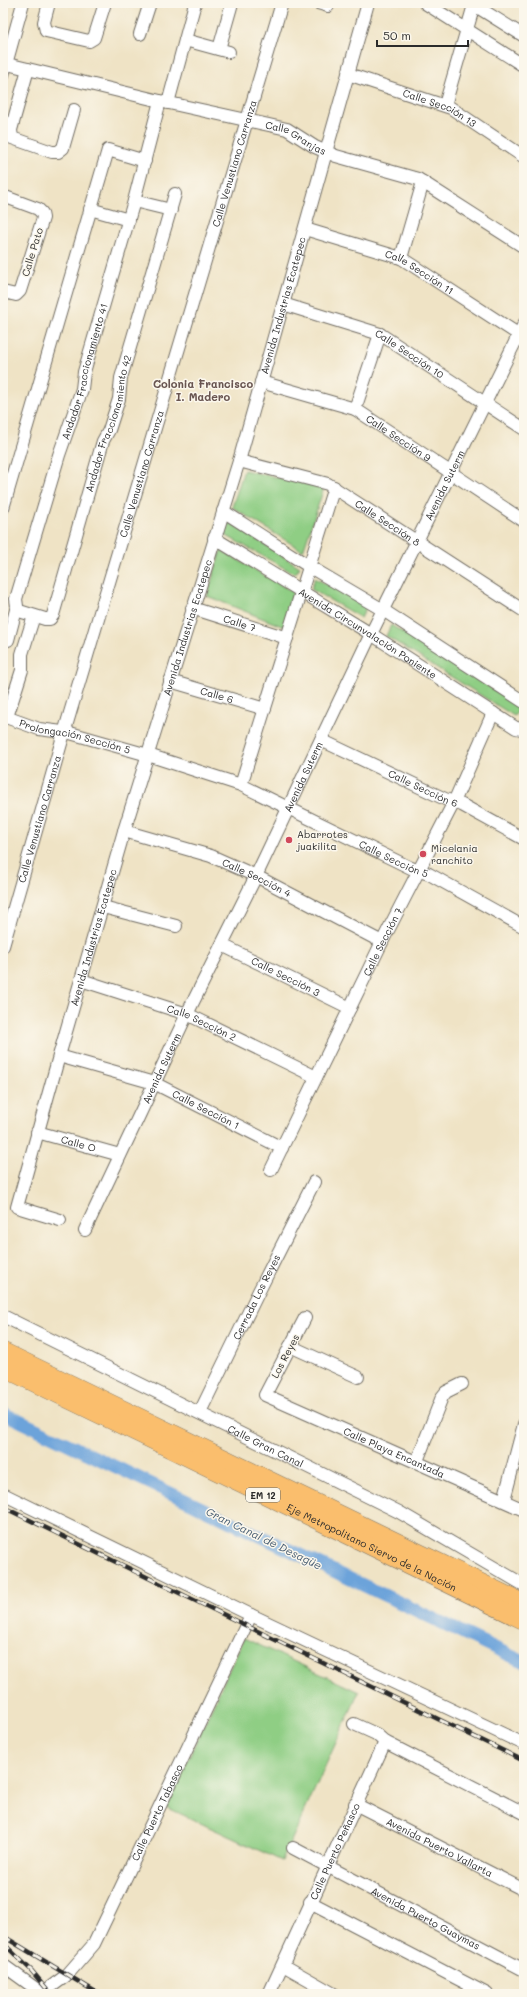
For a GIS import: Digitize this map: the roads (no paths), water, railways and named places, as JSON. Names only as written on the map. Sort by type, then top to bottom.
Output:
[{"type":"highway","name":"Eje Metropolitano Siervo de la Nación","points":[[3,1350],[524,1603]]},
{"type":"highway","name":"Eje Metropolitano Siervo de la Nación","points":[[3,1368],[524,1621]]},
{"type":"street","points":[[4,67],[23,3]]},
{"type":"street","points":[[49,3],[44,22],[46,31],[90,40],[94,38],[105,3]]},
{"type":"street","points":[[140,34],[150,3]]},
{"type":"street","name":"Andador Fraccionamiento 41","points":[[8,640],[16,610],[16,598],[59,455],[82,389],[84,372],[145,161],[185,40],[195,3]]},
{"type":"street","points":[[185,40],[224,50],[232,3]]},
{"type":"street","name":"Calle Venustiano Carranza","points":[[3,946],[64,733],[282,3]]},
{"type":"street","name":"Avenida Industrias Ecatepec","points":[[60,1220],[17,1207],[58,1056],[124,831],[192,608],[239,461],[368,3]]},
{"type":"street","points":[[425,3],[524,66]]},
{"type":"street","points":[[445,105],[467,30],[472,4],[524,36]]},
{"type":"street","name":"Calle Granjas","points":[[4,67],[28,69],[164,102],[287,129],[315,147],[326,152],[413,177],[524,247]]},
{"type":"street","points":[[28,69],[10,130],[12,138],[52,152],[58,152],[63,148],[74,110]]},
{"type":"street","name":"Calle Sección 13","points":[[348,74],[445,105],[524,157]]},
{"type":"street","points":[[3,508],[108,150],[145,161]]},
{"type":"street","points":[[401,258],[423,182]]},
{"type":"street","name":"Andador Fraccionamiento 42","points":[[16,610],[48,619],[54,615],[102,441],[110,426],[119,399],[121,378],[175,194]]},
{"type":"street","name":"Calle Pato","points":[[3,196],[38,209],[42,213],[43,218],[20,291],[16,295],[3,292]]},
{"type":"street","points":[[134,201],[171,210]]},
{"type":"street","points":[[90,209],[129,220]]},
{"type":"street","name":"Calle Sección 11","points":[[305,229],[401,258],[522,332]]},
{"type":"street","name":"Calle Sección 10","points":[[283,304],[380,334],[524,429]]},
{"type":"street","name":"Avenida Suterm","points":[[85,1230],[187,1014],[289,808],[371,634],[485,403],[522,332]]},
{"type":"street","points":[[355,409],[380,334]]},
{"type":"street","name":"Calle Sección 9","points":[[261,382],[355,409],[524,521]]},
{"type":"street","name":"Calle Sección 8","points":[[239,461],[323,482],[334,487],[524,611]]},
{"type":"street","points":[[241,785],[334,487]]},
{"type":"street","points":[[223,510],[310,567],[383,610],[524,702]]},
{"type":"street","name":"Avenida Circunvalación Poniente","points":[[214,538],[371,634],[493,713],[522,728]]},
{"type":"street","name":"Calle 7","points":[[192,608],[287,638]]},
{"type":"street","points":[[4,718],[22,670],[22,654],[34,616]]},
{"type":"street","name":"Calle 6","points":[[170,681],[265,709]]},
{"type":"street","name":"Calle Sección 7","points":[[271,1170],[382,942],[420,871],[454,802],[493,713]]},
{"type":"street","name":"Prolongación Sección 5","points":[[4,718],[39,729],[64,733],[148,755]]},
{"type":"street","name":"Calle Sección 6","points":[[321,740],[454,802],[524,839]]},
{"type":"street","name":"Calle Sección 5","points":[[148,755],[241,785],[429,874],[524,927]]},
{"type":"street","name":"Calle Sección 4","points":[[124,831],[211,856],[256,876],[382,942]]},
{"type":"street","points":[[102,906],[176,926]]},
{"type":"street","name":"Calle Sección 3","points":[[222,945],[350,1008]]},
{"type":"street","name":"Calle Sección 2","points":[[81,980],[187,1014],[316,1077]]},
{"type":"street","name":"Calle Sección 1","points":[[58,1056],[154,1083],[282,1148]]},
{"type":"street","name":"Calle O","points":[[37,1132],[120,1155]]},
{"type":"street","name":"Cerrada Los Reyes","points":[[200,1412],[258,1292],[314,1182]]},
{"type":"street","name":"Calle Gran Canal","points":[[3,1316],[200,1412],[399,1512],[524,1585]]},
{"type":"street","name":"Los Reyes","points":[[265,1395],[306,1318]]},
{"type":"street","points":[[290,1346],[358,1377]]},
{"type":"street","points":[[417,1461],[442,1397],[446,1392],[462,1384]]},
{"type":"street","name":"Calle Playa Encantada","points":[[265,1395],[417,1461],[524,1510]]},
{"type":"street","points":[[504,1500],[524,1424]]},
{"type":"street","points":[[3,1494],[251,1615],[524,1744]]},
{"type":"street","name":"Calle Puerto Tabasco","points":[[42,1994],[66,1975],[94,1944],[251,1615]]},
{"type":"street","points":[[354,1724],[376,1734],[385,1742],[524,1813]]},
{"type":"street","name":"Calle Puerto Peñasco","points":[[269,1994],[355,1804],[385,1742]]},
{"type":"street","name":"Avenida Puerto Vallarta","points":[[355,1804],[524,1890]]},
{"type":"street","name":"Avenida Puerto Guaymas","points":[[293,1848],[524,1970]]},
{"type":"street","points":[[310,1902],[487,1994]]},
{"type":"street","points":[[3,1965],[42,1994]]},
{"type":"street","points":[[283,1965],[334,1994]]},
{"type":"waterway","name":"Gran Canal de Desagüe","points":[[3,1413],[524,1662]]},
{"type":"railway","points":[[3,1507],[524,1761]]},
{"type":"railway","points":[[3,1936],[99,1994]]},
{"type":"railway","points":[[3,1943],[31,1970],[51,1994]]},
{"type":"place","name":"Abarrotes juakilita","points":[[289,840]]},
{"type":"place","name":"Micelania ranchito","points":[[423,854]]},
{"type":"district","name":"Colonia Francisco I. Madero","points":[[203,389]]}]
